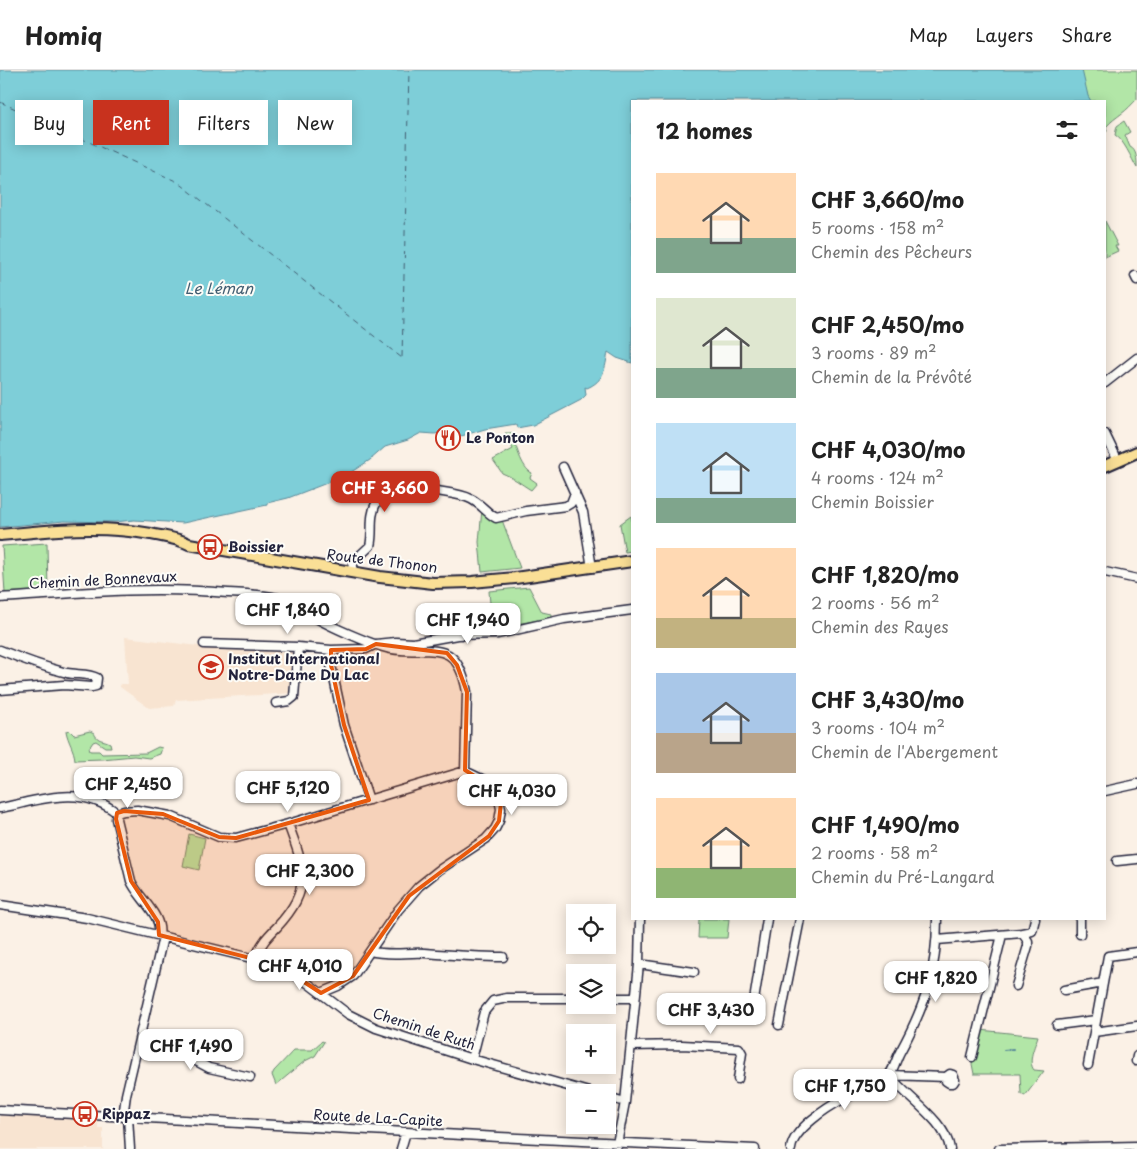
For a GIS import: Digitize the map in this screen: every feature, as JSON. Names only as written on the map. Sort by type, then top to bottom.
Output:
[{"type":"main road","points":[[1106,466],[1137,452]]},
{"type":"main road","name":"Route de Thonon","points":[[0,535],[68,529],[107,529],[179,539],[189,544]]},
{"type":"main road","name":"Route de Thonon","points":[[0,540],[98,534],[131,537],[179,545],[189,544],[402,580],[450,583],[502,580],[631,561]]},
{"type":"street","points":[[1106,382],[1137,358]]},
{"type":"street","points":[[1106,439],[1118,461]]},
{"type":"street","points":[[563,467],[583,512],[592,568]]},
{"type":"street","points":[[351,572],[354,561],[370,546],[373,512],[379,498],[389,489],[419,487],[462,496],[477,502],[496,518],[526,511],[566,506],[571,503],[575,493]]},
{"type":"street","points":[[1106,572],[1137,579]]},
{"type":"street","name":"Chemin de Bonnevaux","points":[[0,598],[155,589],[191,589],[269,597],[294,602],[319,620],[376,644],[394,649],[450,654],[464,680],[467,692],[465,771]]},
{"type":"street","points":[[204,644],[366,650],[376,644],[414,643],[457,635],[498,634],[564,619],[631,610]]},
{"type":"street","points":[[276,703],[289,701],[294,697],[298,647]]},
{"type":"street","points":[[0,650],[43,666],[72,674],[93,676],[97,678],[98,682],[96,686],[92,687],[64,685],[0,690]]},
{"type":"street","points":[[331,650],[331,665],[344,725],[369,800]]},
{"type":"street","points":[[117,813],[137,810],[170,816],[213,835],[228,839],[247,836],[465,771],[486,781],[498,794],[501,809],[498,825],[489,836],[431,876],[414,891],[348,979],[338,986],[321,993]]},
{"type":"street","points":[[1106,791],[1137,784]]},
{"type":"street","points":[[0,808],[73,795],[105,804],[117,813]]},
{"type":"street","points":[[117,813],[116,819],[130,879],[155,918],[161,936],[126,1095],[125,1117],[130,1149]]},
{"type":"street","points":[[256,958],[260,946],[293,907],[301,888],[303,878],[302,865],[288,824]]},
{"type":"street","points":[[1117,861],[1137,858]]},
{"type":"street","name":"Chemin de Ruth","points":[[0,905],[87,918],[256,958],[283,968],[365,1024],[390,1034],[566,1085]]},
{"type":"street","points":[[617,1146],[625,1102],[631,1046],[639,964],[640,920]]},
{"type":"street","points":[[752,1013],[767,920]]},
{"type":"street","points":[[779,1025],[800,920]]},
{"type":"street","points":[[790,1149],[795,1138],[813,1120],[839,1102],[875,1085],[890,1075],[916,1024],[925,1000],[934,964],[937,920]]},
{"type":"street","points":[[936,940],[1022,933],[1032,930],[1035,920]]},
{"type":"street","points":[[1080,920],[1080,934]]},
{"type":"street","points":[[1016,986],[1028,946],[1028,941],[1022,933]]},
{"type":"street","points":[[972,1057],[1001,939],[1000,935]]},
{"type":"street","points":[[370,951],[380,954],[406,953],[503,957]]},
{"type":"street","points":[[1088,1065],[1108,956],[1137,952]]},
{"type":"street","points":[[639,964],[694,972]]},
{"type":"street","points":[[1064,990],[1103,984]]},
{"type":"street","points":[[472,1058],[484,1012],[494,1001],[507,998],[566,998]]},
{"type":"street","points":[[616,998],[635,998]]},
{"type":"street","points":[[1057,1025],[1096,1020]]},
{"type":"street","points":[[1094,1032],[1137,1026]]},
{"type":"street","points":[[140,1036],[166,1045],[209,1068],[250,1077]]},
{"type":"street","points":[[631,1046],[682,1045],[739,1048],[742,1053],[738,1079]]},
{"type":"street","points":[[890,1075],[946,1077]]},
{"type":"street","points":[[890,1075],[937,1124],[946,1137],[950,1149]]},
{"type":"street","points":[[616,1099],[625,1102]]},
{"type":"street","name":"Route de La-Capite","points":[[0,1110],[406,1132],[617,1146],[755,1149]]},
{"type":"street","points":[[401,1149],[406,1132]]},
{"type":"street","points":[[999,1149],[1137,1146]]},
{"type":"highlighted area","points":[[376,644],[447,653],[457,665],[467,692],[465,770],[495,789],[501,803],[499,821],[489,836],[409,896],[353,976],[321,993],[278,965],[159,935],[158,922],[131,881],[116,819],[117,813],[124,811],[163,814],[219,837],[236,838],[369,800],[344,725],[331,665],[331,650],[366,649]]},
{"type":"shaded area","name":"Institut International Notre-Dame Du Lac","points":[[125,637],[199,646],[296,650],[293,693],[176,700],[174,706],[149,708],[120,687],[120,684],[128,684]]},
{"type":"shaded area","points":[[0,1115],[98,1120],[98,1128],[103,1128],[103,1149],[0,1149]]},
{"type":"green space","points":[[924,70],[1137,70],[1137,99],[1106,127],[1106,100],[1043,100]]},
{"type":"green space","points":[[1124,121],[1130,132],[1125,135],[1135,153],[1137,168],[1124,145],[1115,135],[1117,126]]},
{"type":"green space","points":[[1106,223],[1118,246],[1115,246],[1118,251],[1106,257]]},
{"type":"green space","points":[[505,433],[511,433],[522,461],[532,473],[530,478],[537,483],[531,490],[502,473],[493,460],[513,449]]},
{"type":"green space","points":[[482,509],[502,520],[520,568],[482,572],[479,542]]},
{"type":"green space","points":[[631,516],[631,551],[625,552],[620,524]]},
{"type":"green space","points":[[47,543],[48,591],[5,593],[2,546]]},
{"type":"green space","points":[[529,587],[542,612],[551,614],[551,618],[492,628],[489,591]]},
{"type":"green space","points":[[69,730],[74,735],[90,731],[99,739],[110,743],[111,747],[105,747],[96,741],[93,742],[89,748],[90,751],[99,751],[102,754],[146,753],[158,747],[162,748],[160,754],[149,758],[134,756],[75,760],[66,731]]},
{"type":"green space","points":[[189,834],[205,838],[199,870],[183,866]]},
{"type":"green space","points":[[699,920],[729,920],[727,938],[698,938]]},
{"type":"green space","points":[[980,1030],[1038,1036],[1031,1062],[1034,1070],[1044,1071],[1025,1096],[1021,1094],[1020,1074],[974,1074],[972,1064]]},
{"type":"green space","points":[[322,1041],[324,1042],[315,1056],[305,1061],[276,1085],[272,1075],[274,1071],[294,1050],[312,1050]]},
{"type":"water","name":"Le Léman","points":[[0,70],[1082,70],[1090,100],[631,100],[631,363],[617,358],[608,352],[603,374],[593,385],[585,387],[586,395],[581,400],[533,425],[517,428],[516,424],[485,429],[458,437],[451,430],[435,434],[421,433],[408,440],[385,447],[370,460],[345,476],[288,498],[267,503],[267,505],[183,523],[134,520],[115,522],[64,521],[0,527]]},
{"type":"waterway","points":[[1004,1050],[1013,1049]]},
{"type":"ferry route","points":[[402,357],[409,70]]},
{"type":"ferry route","points":[[0,102],[178,182],[402,358]]},
{"type":"place","name":"Le Ponton","points":[[448,438]]},
{"type":"place","name":"Boissier","points":[[210,547]]},
{"type":"place","name":"Institut International Notre-Dame Du Lac","points":[[211,667]]},
{"type":"place","name":"Rippaz","points":[[85,1114]]}]
